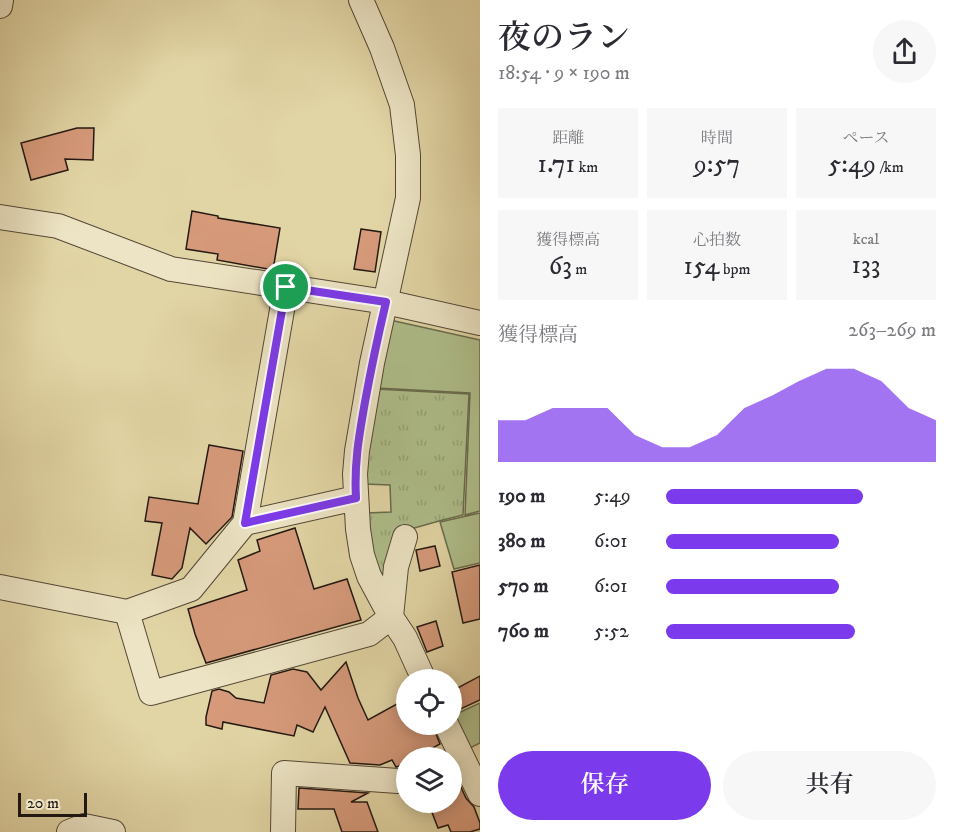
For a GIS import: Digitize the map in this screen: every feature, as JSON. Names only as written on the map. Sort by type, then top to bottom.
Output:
[{"type":"street","points":[[0,6],[1,0]]},
{"type":"street","points":[[361,0],[382,48],[402,105],[408,155],[408,198],[372,363],[357,451],[356,498],[362,555],[369,576],[405,638],[419,669]]},
{"type":"street","points":[[0,218],[58,226],[171,269],[386,302],[480,323]]},
{"type":"street","points":[[0,587],[127,612],[191,589],[245,523],[286,287]]},
{"type":"street","points":[[245,523],[356,498]]},
{"type":"street","points":[[127,612],[151,693],[369,634],[391,617],[396,567],[405,537]]},
{"type":"street","points":[[283,832],[284,773],[396,781]]},
{"type":"street","points":[[462,773],[480,794]]},
{"type":"street","points":[[69,832],[84,826],[113,832]]},
{"type":"green space","points":[[390,320],[480,340],[480,511],[465,515],[470,393],[377,388]]},
{"type":"green space","points":[[376,389],[469,394],[463,515],[400,532],[384,584],[374,559],[367,513],[391,512],[390,485],[365,484],[367,443]]},
{"type":"green space","points":[[480,513],[480,563],[454,569],[440,522]]},
{"type":"green space","points":[[480,703],[480,743],[466,750],[460,735],[462,735],[462,711]]},
{"type":"building","points":[[77,128],[94,128],[93,160],[65,159],[68,170],[31,180],[21,143]]},
{"type":"building","points":[[192,211],[218,216],[218,218],[280,228],[273,270],[217,260],[218,254],[186,249]]},
{"type":"building","points":[[361,229],[381,232],[375,272],[354,269]]},
{"type":"building","points":[[209,445],[243,451],[232,517],[206,544],[190,528],[182,568],[172,579],[152,575],[162,523],[145,521],[149,497],[198,504]]},
{"type":"building","points":[[295,528],[314,589],[347,579],[361,620],[206,663],[188,609],[247,590],[238,560],[260,551],[257,540]]},
{"type":"building","points":[[435,546],[440,566],[420,571],[416,550]]},
{"type":"building","points":[[480,565],[480,619],[463,623],[452,572]]},
{"type":"building","points":[[436,621],[443,646],[427,652],[417,627]]},
{"type":"building","points":[[346,662],[368,720],[396,705],[396,735],[436,735],[440,744],[435,747],[396,747],[396,767],[392,760],[380,765],[350,763],[325,707],[313,732],[297,725],[294,736],[223,722],[222,729],[206,725],[212,691],[219,689],[229,692],[236,698],[264,703],[271,675],[293,669],[307,672],[321,690]]},
{"type":"building","points":[[480,676],[480,700],[462,708],[462,686]]},
{"type":"building","points":[[299,788],[368,793],[351,802],[367,802],[378,832],[342,832],[334,809],[298,809]]},
{"type":"building","points":[[462,789],[474,807],[480,829],[470,832],[451,832],[448,825],[438,828],[432,813],[462,813]]},
{"type":"route","points":[[286,287],[386,302],[372,363],[357,451],[356,498],[245,523],[259,444],[286,287]]}]
